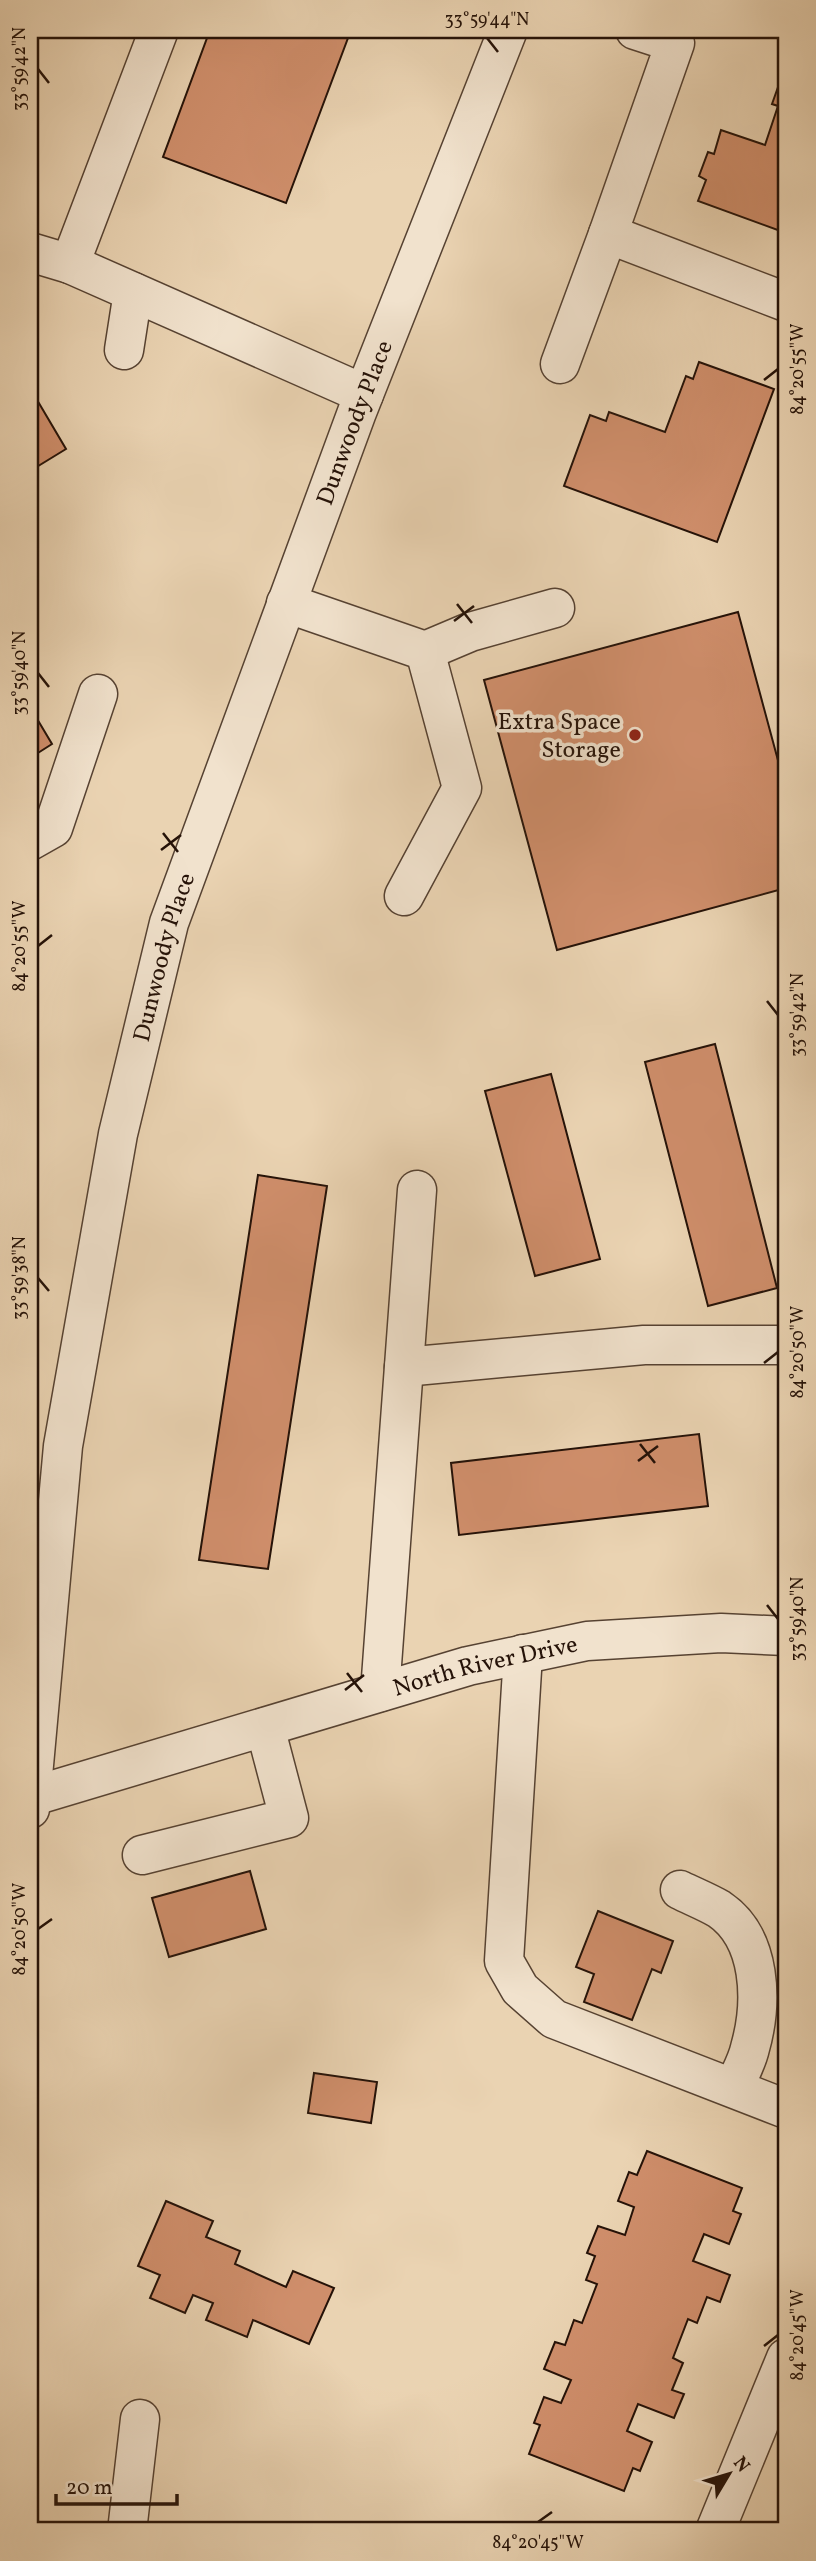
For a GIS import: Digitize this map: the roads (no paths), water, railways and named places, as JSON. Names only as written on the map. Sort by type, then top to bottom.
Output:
[{"type":"street","points":[[70,264],[159,30]]},
{"type":"street","name":"Dunwoody Place","points":[[30,1801],[62,1446],[118,1134],[169,923],[364,394],[508,30]]},
{"type":"street","points":[[560,364],[678,36],[635,30]]},
{"type":"street","points":[[608,234],[786,302]]},
{"type":"street","points":[[30,252],[70,264],[364,394]]},
{"type":"street","points":[[124,350],[133,292]]},
{"type":"street","points":[[286,603],[425,651],[470,632],[555,608]]},
{"type":"street","points":[[404,896],[462,788],[425,651]]},
{"type":"street","points":[[30,841],[52,828],[98,694]]},
{"type":"street","points":[[380,1692],[418,1190]]},
{"type":"street","points":[[404,1367],[644,1345],[786,1345]]},
{"type":"street","name":"North River Drive","points":[[30,1801],[468,1666],[587,1641],[721,1633],[786,1636]]},
{"type":"street","points":[[523,1654],[504,1961],[520,1989],[554,2019],[786,2109]]},
{"type":"street","points":[[142,1855],[289,1818],[265,1727]]},
{"type":"street","points":[[680,1890],[720,1910],[743,1933],[756,1969],[755,2012],[750,2048],[734,2088]]},
{"type":"street","points":[[715,2531],[786,2358]]},
{"type":"street","points":[[127,2531],[140,2419]]},
{"type":"place","name":"Extra Space Storage","points":[[635,735]]}]
